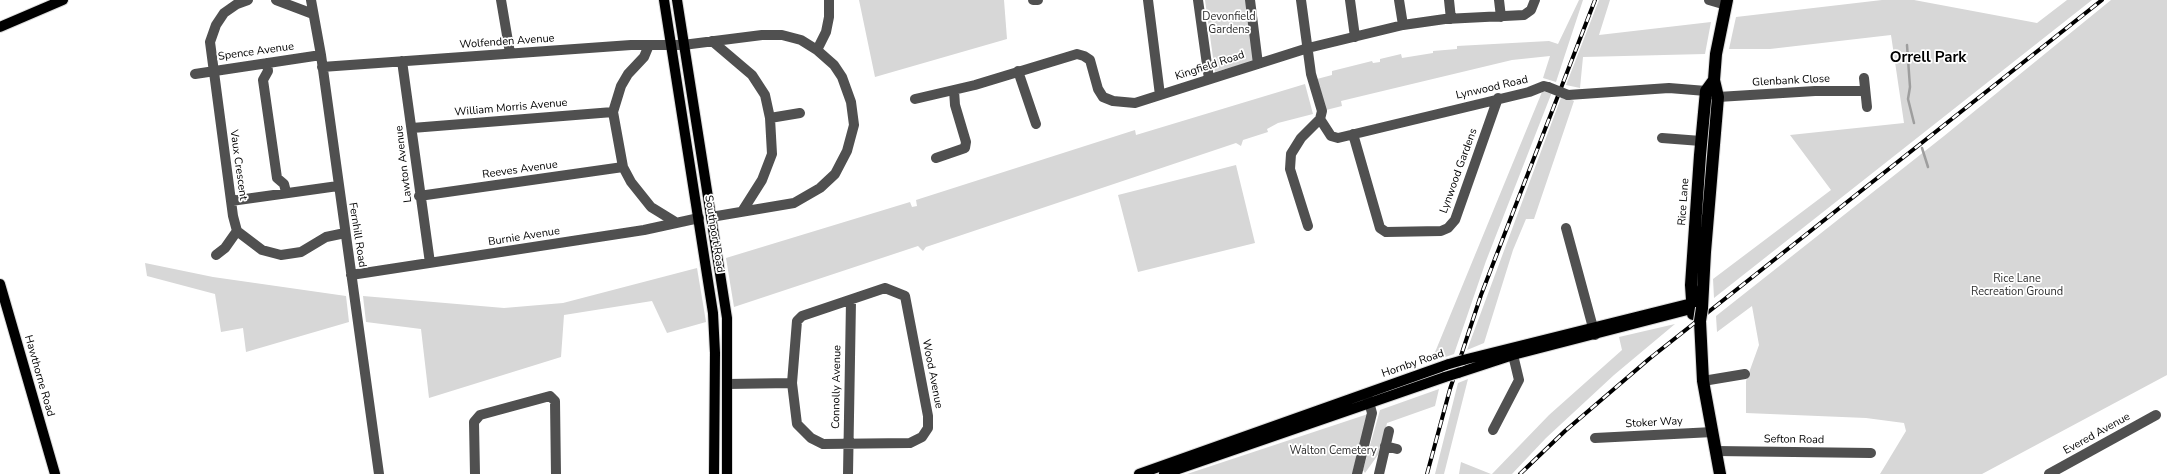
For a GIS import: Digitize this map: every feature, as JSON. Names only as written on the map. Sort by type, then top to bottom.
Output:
[{"type":"highway","name":"Rice Lane","points":[[1698,313],[1705,252],[1718,97],[1714,80],[1716,54],[1726,2]]},
{"type":"highway","points":[[1706,91],[1714,80]]},
{"type":"highway","name":"Rice Lane","points":[[1706,91],[1701,141],[1698,313],[1703,381],[1720,474]]},
{"type":"main road","points":[[0,27],[49,3],[63,0]]},
{"type":"main road","name":"Southport Road","points":[[664,0],[713,312],[715,353],[714,474]]},
{"type":"main road","name":"Southport Road","points":[[677,0],[688,44],[711,217],[727,318],[727,474]]},
{"type":"main road","name":"Hawthorne Road","points":[[0,284],[52,471]]},
{"type":"main road","name":"Hornby Road","points":[[1164,474],[1368,397],[1449,364],[1594,331],[1698,313]]},
{"type":"main road","name":"Hornby Road","points":[[1139,474],[1368,397],[1445,377],[1594,331]]},
{"type":"street","name":"Vaux Crescent","points":[[237,231],[212,70],[210,42],[216,25],[228,10],[248,0]]},
{"type":"street","points":[[276,0],[313,14]]},
{"type":"street","name":"Fernhill Road","points":[[311,0],[321,56],[344,233],[379,474]]},
{"type":"street","points":[[501,0],[510,53]]},
{"type":"street","points":[[817,50],[826,32],[829,17],[829,0]]},
{"type":"street","points":[[1033,0],[1038,0]]},
{"type":"street","points":[[1148,0],[1160,95]]},
{"type":"street","points":[[1198,0],[1209,79]]},
{"type":"street","points":[[1250,0],[1258,64]]},
{"type":"street","name":"Lynwood Road","points":[[1301,0],[1312,78],[1317,93],[1321,115],[1331,136],[1338,138],[1498,98],[1529,92],[1544,86],[1568,95],[1669,88],[1706,91]]},
{"type":"street","points":[[1350,0],[1355,37]]},
{"type":"street","points":[[1399,0],[1403,25]]},
{"type":"street","points":[[1449,0],[1451,19]]},
{"type":"street","points":[[1498,0],[1501,17]]},
{"type":"street","name":"Kingfield Road","points":[[915,99],[954,90],[1080,54],[1090,60],[1099,92],[1106,99],[1135,103],[1308,48],[1403,25],[1451,19],[1501,17],[1527,14],[1535,0]]},
{"type":"street","points":[[1709,0],[1726,2]]},
{"type":"street","name":"Wolfenden Avenue","points":[[322,67],[631,45],[688,44],[762,35],[782,36],[801,40],[817,50],[830,61],[842,77],[851,102],[854,125],[847,151],[836,174],[820,188],[794,203],[743,210],[711,217]]},
{"type":"street","points":[[712,41],[752,75],[765,95],[770,118],[772,154],[762,180],[743,210]]},
{"type":"street","points":[[649,45],[644,57],[628,74],[621,86],[613,112],[623,167],[631,182],[651,207],[677,223]]},
{"type":"street","name":"Spence Avenue","points":[[195,74],[212,70],[321,56]]},
{"type":"street","name":"Lawton Avenue","points":[[402,61],[412,128],[419,196],[430,263]]},
{"type":"street","points":[[267,63],[268,71],[263,80],[277,178],[284,184],[286,192]]},
{"type":"street","points":[[253,65],[257,75],[263,80]]},
{"type":"street","points":[[1018,71],[1036,126]]},
{"type":"street","points":[[1864,78],[1867,107]]},
{"type":"street","points":[[936,158],[965,148],[966,142],[955,105],[954,90]]},
{"type":"street","points":[[1706,91],[1718,97]]},
{"type":"street","name":"Glenbank Close","points":[[1718,97],[1815,91],[1865,91]]},
{"type":"street","name":"Lynwood Gardens","points":[[1353,134],[1380,228],[1386,232],[1441,231],[1448,228],[1455,220],[1498,98]]},
{"type":"street","name":"William Morris Avenue","points":[[412,128],[613,112]]},
{"type":"street","points":[[770,118],[800,113]]},
{"type":"street","points":[[1308,226],[1290,169],[1291,154],[1301,138],[1321,115]]},
{"type":"street","points":[[1662,138],[1672,143],[1701,141]]},
{"type":"street","name":"Reeves Avenue","points":[[419,196],[623,167]]},
{"type":"street","points":[[272,195],[272,185],[277,178]]},
{"type":"street","points":[[231,200],[338,186]]},
{"type":"street","name":"Burnie Avenue","points":[[351,275],[677,223],[699,218]]},
{"type":"street","points":[[1566,228],[1594,331]]},
{"type":"street","points":[[216,255],[225,248],[237,231],[262,250],[281,255],[301,252],[326,237],[344,233]]},
{"type":"street","name":"Wood Avenue","points":[[848,444],[910,443],[922,438],[928,428],[928,416],[905,296],[885,288],[851,301]]},
{"type":"street","points":[[848,444],[823,444],[811,438],[802,430],[797,424],[792,383],[797,321],[802,316],[851,301]]},
{"type":"street","name":"Connolly Avenue","points":[[848,474],[851,301]]},
{"type":"street","points":[[1493,430],[1519,380],[1513,355]]},
{"type":"street","points":[[1703,381],[1745,374]]},
{"type":"street","points":[[727,384],[792,383]]},
{"type":"street","points":[[475,474],[474,422],[480,415],[550,396],[555,401],[556,474]]},
{"type":"street","points":[[1357,474],[1371,417],[1368,397]]},
{"type":"street","name":"Evered Avenue","points":[[2049,474],[2156,415]]},
{"type":"street","points":[[1379,474],[1384,446],[1389,431]]},
{"type":"street","name":"Stoker Way","points":[[1595,438],[1713,432]]},
{"type":"street","points":[[1384,446],[1397,449]]},
{"type":"street","name":"Sefton Road","points":[[1716,451],[1871,453]]},
{"type":"green space","points":[[859,0],[1004,0],[1007,39],[875,77]]},
{"type":"green space","name":"Devonfield Gardens","points":[[1205,0],[1247,0],[1254,61],[1215,72]]},
{"type":"green space","points":[[1579,0],[1583,0],[1556,82],[1543,78],[1550,56],[1512,60],[1341,101],[1342,106],[1326,110],[1317,79],[1332,75],[1332,71],[1372,61],[1373,63],[1380,62],[1380,59],[1401,54],[1402,58],[1433,53],[1433,51],[1457,49],[1457,46],[1549,41],[1558,44]]},
{"type":"green space","points":[[1599,0],[1610,0],[1599,35],[1711,22],[1705,54],[1583,57],[1580,88],[1566,85]]},
{"type":"green space","points":[[1882,0],[1914,0],[2037,23],[2067,0],[2092,0],[1714,298],[1713,279],[1831,190],[1790,135],[1904,123],[1891,35],[1770,49],[1729,49],[1736,17]]},
{"type":"green space","name":"Rice Lane Recreation Ground","points":[[2111,0],[2167,0],[2167,375],[1982,474],[1880,474],[1906,431],[1904,423],[1866,418],[1746,413],[1746,381],[1759,345],[1752,306],[1717,332],[1716,316],[1944,136]]},
{"type":"green space","points":[[1305,84],[1313,114],[1278,123],[1267,129],[1268,132],[1243,140],[1241,146],[1236,143],[926,247],[923,251],[918,246],[734,307],[726,258],[910,202],[912,207],[917,206],[916,200],[1135,130],[1136,135]]},
{"type":"green space","points":[[1545,89],[1552,92],[1486,261],[1454,354],[1431,362],[1542,92]]},
{"type":"green space","points":[[1562,95],[1574,101],[1534,219],[1526,219],[1513,250],[1484,343],[1467,350]]},
{"type":"green space","points":[[1236,165],[1255,243],[1138,272],[1118,195]]},
{"type":"green space","points":[[145,263],[213,277],[346,296],[349,322],[246,352],[243,328],[221,332],[215,294],[147,276]]},
{"type":"green space","points":[[697,268],[706,322],[667,333],[652,301],[564,315],[561,357],[429,398],[421,329],[366,322],[363,296],[504,308],[563,303]]},
{"type":"green space","points":[[1675,324],[1614,375],[1546,438],[1512,474],[1492,474],[1549,415],[1622,350],[1619,337]]},
{"type":"green space","points":[[1468,379],[1444,474],[1435,474],[1458,383]]},
{"type":"green space","points":[[1439,389],[1435,406],[1387,423],[1380,452],[1365,473],[1363,470],[1380,410]]},
{"type":"green space","name":"Walton Cemetery","points":[[1368,414],[1352,474],[1187,474]]},
{"type":"green space","points":[[1461,462],[1491,474],[1459,474]]},
{"type":"waterway","points":[[1907,45],[1910,87],[1908,99],[1914,123]]},
{"type":"waterway","points":[[1922,148],[1928,167]]},
{"type":"railway","points":[[1427,474],[1450,389],[1481,295],[1595,0]]},
{"type":"railway","points":[[1520,474],[1565,431],[1649,359],[2102,0]]},
{"type":"district","name":"Orrell Park","points":[[1928,58]]}]
